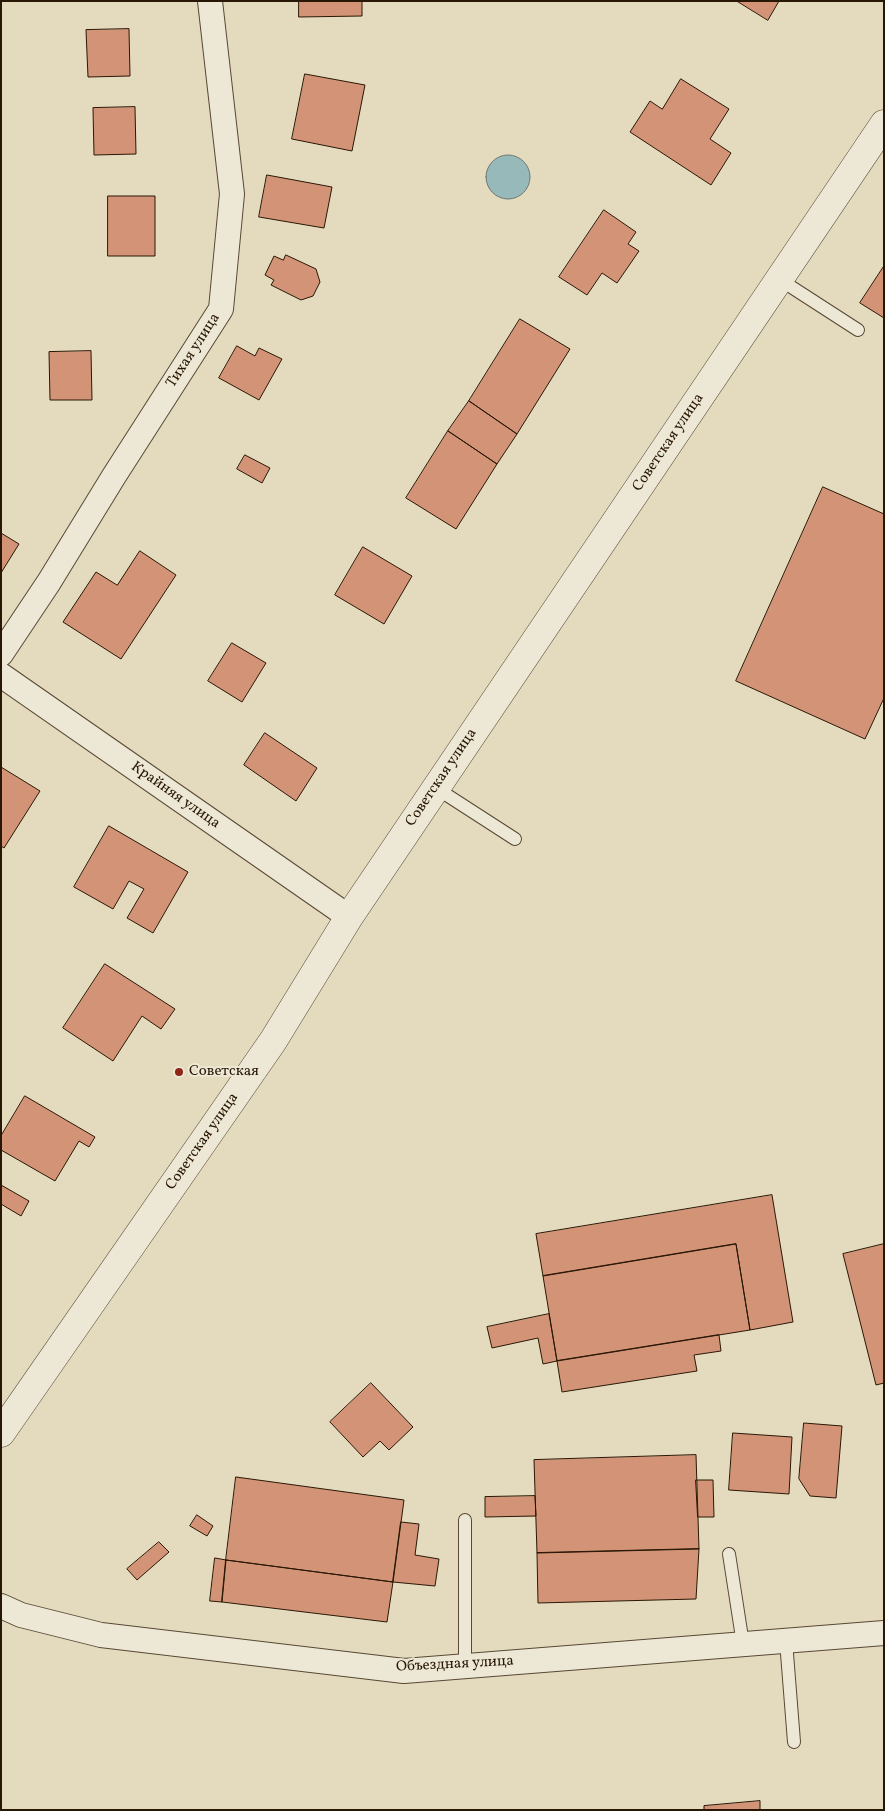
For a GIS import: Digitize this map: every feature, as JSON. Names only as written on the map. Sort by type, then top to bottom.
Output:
[{"type":"street","name":"Тихая улица","points":[[1,654],[49,582],[114,476],[221,309],[232,194],[210,1]]},
{"type":"street","name":"Советская улица","points":[[1,1433],[273,1041],[348,917],[884,124]]},
{"type":"street","name":"Крайняя улица","points":[[1,675],[348,917]]},
{"type":"street","name":"Объездная улица","points":[[1,1606],[21,1616],[100,1635],[404,1671],[884,1633]]},
{"type":"lane","points":[[779,279],[858,330]]},
{"type":"lane","points":[[436,788],[515,840]]},
{"type":"lane","points":[[465,1520],[465,1666]]},
{"type":"lane","points":[[729,1554],[743,1644]]},
{"type":"lane","points":[[786,1641],[794,1742]]},
{"type":"water","points":[[508,155],[520,159],[526,165],[530,177],[526,189],[520,195],[508,199],[496,195],[490,189],[486,177],[490,165],[496,159]]},
{"type":"building","points":[[299,1],[362,1],[362,16],[299,17]]},
{"type":"building","points":[[737,1],[779,1],[768,20]]},
{"type":"building","points":[[129,29],[130,76],[88,77],[86,30]]},
{"type":"building","points":[[305,74],[365,85],[352,151],[292,139]]},
{"type":"building","points":[[681,79],[729,109],[710,139],[731,153],[711,185],[630,132],[650,101],[662,109]]},
{"type":"building","points":[[135,107],[136,154],[94,155],[93,108]]},
{"type":"building","points":[[267,175],[332,187],[324,228],[259,217]]},
{"type":"building","points":[[108,196],[155,196],[155,256],[108,256]]},
{"type":"building","points":[[604,210],[636,232],[628,244],[639,251],[617,283],[602,273],[587,295],[559,277]]},
{"type":"building","points":[[286,255],[316,269],[320,282],[313,296],[301,300],[271,285],[274,280],[265,275],[274,256],[283,260]]},
{"type":"building","points":[[884,266],[884,318],[860,303]]},
{"type":"building","points":[[520,319],[570,349],[517,434],[469,401]]},
{"type":"building","points":[[237,346],[255,356],[259,348],[282,359],[259,400],[219,378]]},
{"type":"building","points":[[91,351],[92,400],[50,400],[49,352]]},
{"type":"building","points":[[469,401],[517,434],[497,464],[448,431]]},
{"type":"building","points":[[448,431],[497,464],[456,529],[406,498]]},
{"type":"building","points":[[245,455],[270,468],[262,483],[237,469]]},
{"type":"building","points":[[823,487],[884,514],[884,698],[865,739],[736,681]]},
{"type":"building","points":[[1,533],[19,544],[1,573]]},
{"type":"building","points":[[363,547],[412,576],[384,624],[335,595]]},
{"type":"building","points":[[140,551],[176,575],[121,659],[63,622],[96,572],[117,585]]},
{"type":"building","points":[[232,643],[266,663],[242,702],[208,681]]},
{"type":"building","points":[[265,733],[317,768],[296,801],[244,765]]},
{"type":"building","points":[[1,767],[40,791],[4,848],[1,846]]},
{"type":"building","points":[[109,826],[188,872],[153,933],[127,918],[144,889],[129,881],[113,909],[74,887]]},
{"type":"building","points":[[105,964],[175,1009],[161,1029],[142,1016],[113,1061],[63,1028]]},
{"type":"building","points":[[25,1096],[95,1137],[89,1147],[79,1141],[55,1181],[1,1150],[1,1136]]},
{"type":"building","points":[[1,1185],[29,1201],[21,1216],[1,1204]]},
{"type":"building","points":[[772,1195],[793,1322],[750,1330],[736,1244],[543,1276],[536,1234]]},
{"type":"building","points":[[736,1244],[750,1330],[557,1361],[543,1276]]},
{"type":"building","points":[[884,1244],[884,1383],[876,1385],[843,1254]]},
{"type":"building","points":[[549,1314],[557,1361],[543,1364],[538,1338],[492,1348],[487,1327]]},
{"type":"building","points":[[719,1335],[721,1351],[694,1355],[697,1371],[562,1392],[557,1361]]},
{"type":"building","points":[[371,1383],[413,1427],[389,1450],[380,1441],[363,1457],[330,1422]]},
{"type":"building","points":[[804,1423],[842,1426],[836,1498],[810,1496],[799,1479]]},
{"type":"building","points":[[733,1433],[792,1437],[789,1494],[729,1490]]},
{"type":"building","points":[[696,1455],[699,1549],[537,1553],[534,1460]]},
{"type":"building","points":[[236,1477],[404,1500],[393,1582],[226,1560]]},
{"type":"building","points":[[696,1480],[713,1480],[714,1517],[698,1517]]},
{"type":"building","points":[[535,1496],[536,1516],[485,1517],[485,1497]]},
{"type":"building","points":[[197,1515],[213,1526],[207,1536],[190,1526]]},
{"type":"building","points":[[401,1522],[419,1524],[415,1555],[439,1559],[435,1586],[393,1582]]},
{"type":"building","points":[[159,1542],[169,1552],[137,1580],[127,1569]]},
{"type":"building","points":[[699,1549],[696,1599],[538,1603],[537,1553]]},
{"type":"building","points":[[215,1558],[226,1560],[222,1602],[210,1601]]},
{"type":"building","points":[[226,1560],[393,1582],[387,1622],[222,1602]]},
{"type":"building","points":[[760,1801],[760,1810],[704,1810],[704,1806]]},
{"type":"place","name":"Советская","points":[[179,1072]]}]
